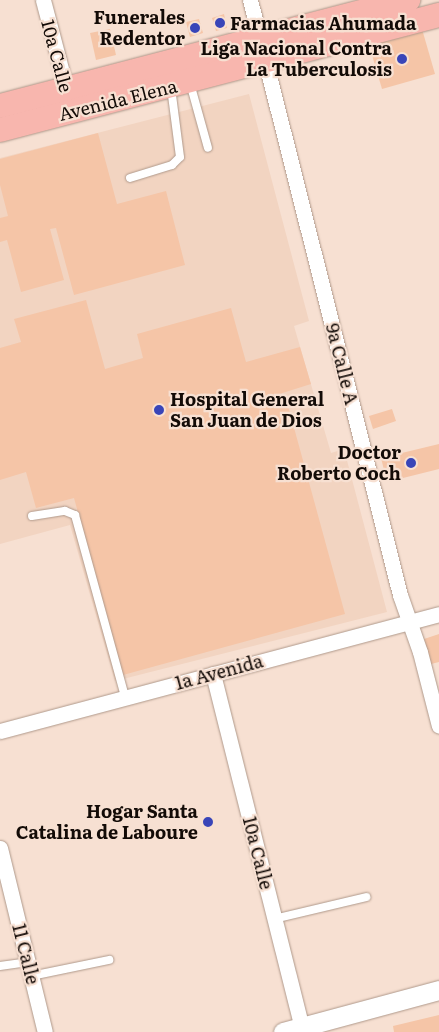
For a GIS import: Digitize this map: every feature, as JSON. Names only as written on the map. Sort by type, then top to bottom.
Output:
[{"type":"main road","name":"Avenida Elena","points":[[0,130],[69,100],[260,39],[408,0]]},
{"type":"main road","name":"Avenida Elena","points":[[0,106],[69,100],[180,84],[439,15]]},
{"type":"street","name":"10a Calle","points":[[43,0],[69,100]]},
{"type":"street","name":"9a Calle A","points":[[250,0],[400,595],[439,726]]},
{"type":"street","name":"1a Avenida","points":[[0,731],[439,614]]},
{"type":"street","name":"10a Calle","points":[[213,674],[274,919],[296,1030]]},
{"type":"street","name":"11 Calle","points":[[0,848],[45,1032]]},
{"type":"street","points":[[296,1030],[439,990]]},
{"type":"lane","points":[[180,84],[208,148]]},
{"type":"lane","points":[[130,178],[172,165],[180,158],[180,84]]},
{"type":"lane","points":[[32,516],[65,510],[75,516],[125,697]]},
{"type":"lane","points":[[274,919],[366,897]]},
{"type":"lane","points":[[0,966],[30,969],[109,960]]},
{"type":"shaded area","name":"Hospital General San Juan de Dios","points":[[249,94],[309,321],[294,326],[331,453],[344,449],[387,612],[115,681],[70,525],[0,544],[0,158]]},
{"type":"building","name":"Farmacias Ahumada","points":[[224,14],[227,28],[216,31],[212,18]]},
{"type":"building","name":"Funerales Redentor","points":[[199,19],[203,33],[190,37],[186,22]]},
{"type":"building","points":[[110,29],[116,55],[96,60],[90,33]]},
{"type":"building","name":"Liga Nacional Contra La Tuberculosis","points":[[422,29],[435,74],[382,89],[369,45]]},
{"type":"building","points":[[98,133],[117,204],[166,191],[185,265],[74,295],[56,228],[50,229],[64,280],[21,292],[7,240],[0,242],[0,218],[8,216],[0,185],[0,159]]},
{"type":"building","points":[[86,300],[105,369],[143,358],[137,334],[231,308],[246,362],[300,347],[311,384],[257,401],[259,409],[287,402],[345,614],[123,675],[74,498],[36,508],[26,472],[0,480],[0,348],[21,342],[14,319]]},
{"type":"building","points":[[392,409],[396,421],[373,429],[369,416]]},
{"type":"building","name":"Doctor Roberto Coch","points":[[439,444],[439,469],[387,482],[381,458]]},
{"type":"building","points":[[439,634],[439,662],[431,664],[424,639]]},
{"type":"building","points":[[439,1015],[439,1032],[394,1032],[393,1026]]},
{"type":"place","name":"Farmacias Ahumada","points":[[220,23]]},
{"type":"place","name":"Funerales Redentor","points":[[195,28]]},
{"type":"place","name":"Liga Nacional Contra La Tuberculosis","points":[[402,59]]},
{"type":"place","name":"Hospital General San Juan de Dios","points":[[159,410]]},
{"type":"place","name":"Doctor Roberto Coch","points":[[411,463]]},
{"type":"place","name":"Hogar Santa Catalina de Laboure","points":[[208,822]]}]
